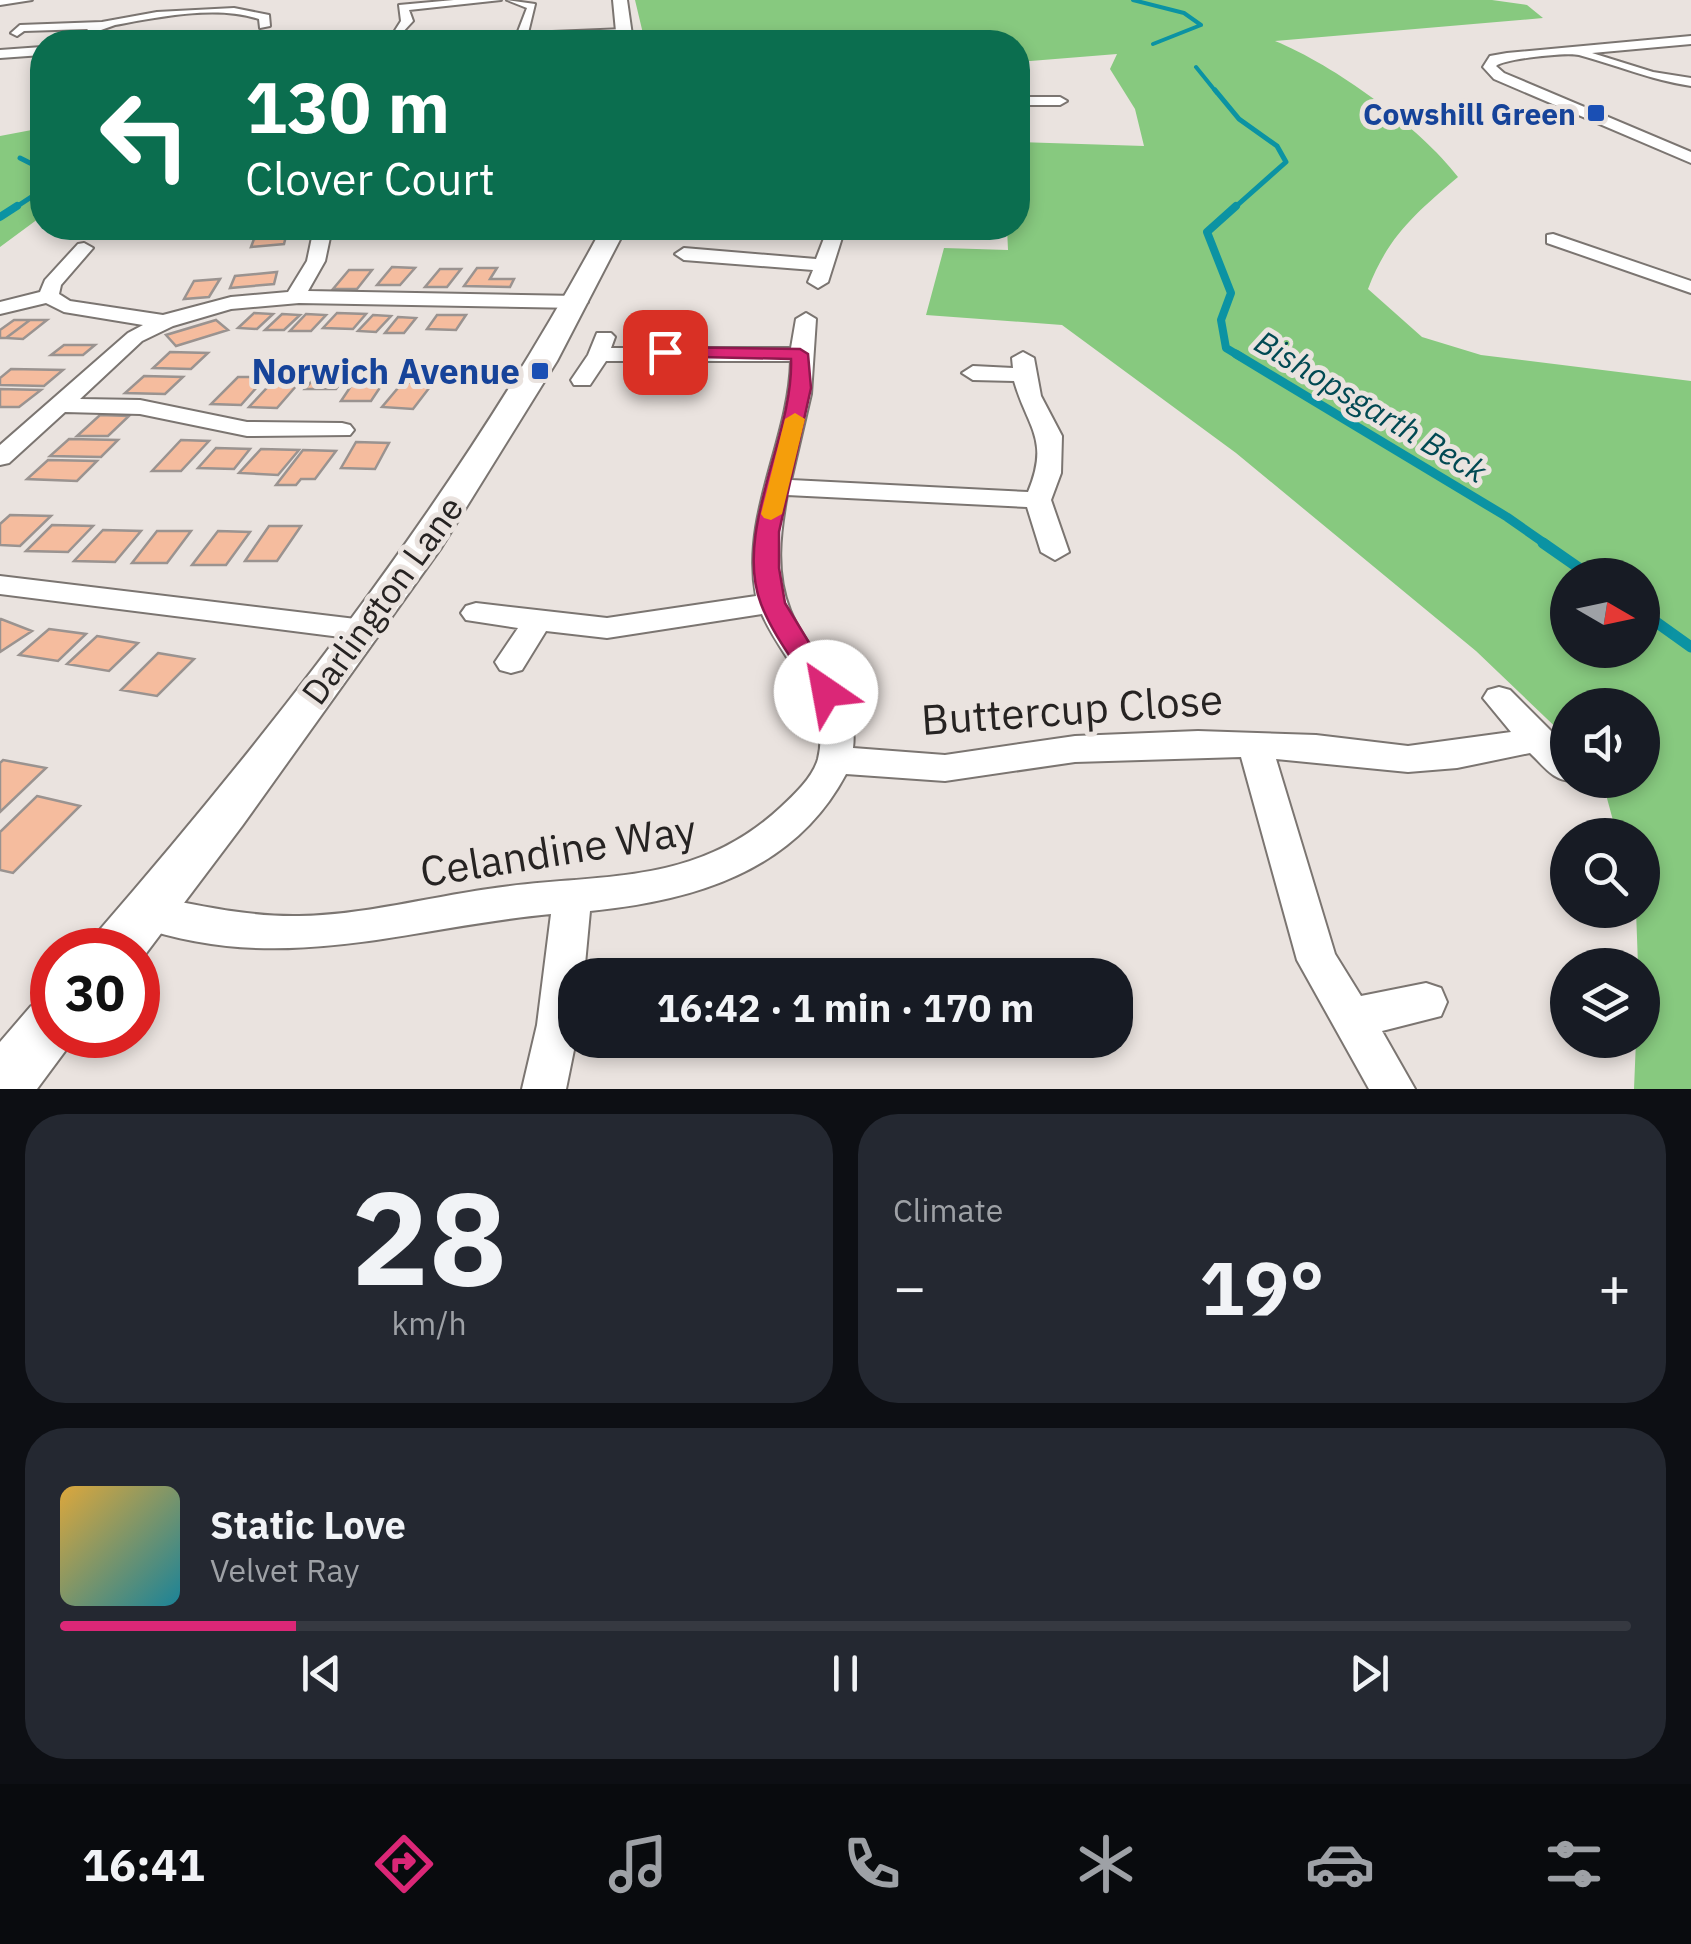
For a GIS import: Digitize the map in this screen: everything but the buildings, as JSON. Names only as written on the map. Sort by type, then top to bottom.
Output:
[{"type":"street","points":[[0,2],[27,0]]},
{"type":"street","points":[[388,1],[496,0]]},
{"type":"street","points":[[512,0],[532,8],[523,30]]},
{"type":"street","points":[[620,0],[624,30]]},
{"type":"street","points":[[384,27],[402,29],[407,21],[399,2]]},
{"type":"street","points":[[20,28],[102,25],[242,11],[266,17],[264,26]]},
{"type":"street","points":[[96,30],[102,25]]},
{"type":"street","points":[[242,28],[279,25]]},
{"type":"street","points":[[1691,40],[1507,56],[1494,60],[1488,67],[1499,76],[1691,158]]},
{"type":"street","points":[[1573,50],[1651,76],[1691,82]]},
{"type":"street","points":[[0,54],[30,52]]},
{"type":"street","points":[[1030,99],[1059,97],[1064,117]]},
{"type":"street","points":[[1553,239],[1691,286]]},
{"type":"street","points":[[295,297],[316,261],[322,240]]},
{"type":"street","name":"Darlington Lane","points":[[135,928],[364,630],[502,432],[578,302],[608,240]]},
{"type":"street","points":[[684,254],[727,250],[820,274],[832,240]]},
{"type":"street","points":[[49,296],[52,284],[84,248]]},
{"type":"street","points":[[69,265],[103,263]]},
{"type":"street","points":[[0,308],[49,296],[64,306],[160,322]]},
{"type":"street","points":[[0,458],[135,337],[160,322],[219,305],[295,297],[578,302]]},
{"type":"street","points":[[806,319],[800,354],[801,388],[768,532],[772,603],[826,692],[837,726],[836,760]]},
{"type":"street","points":[[582,380],[602,346],[800,354]]},
{"type":"street","points":[[973,373],[1022,366],[1049,428],[1054,450],[1051,474],[1038,500],[1055,552]]},
{"type":"street","points":[[60,405],[140,407],[217,426],[342,430]]},
{"type":"street","points":[[286,429],[303,409]]},
{"type":"street","points":[[777,488],[1038,500]]},
{"type":"street","points":[[0,585],[364,630]]},
{"type":"street","points":[[476,612],[607,628],[772,603]]},
{"type":"street","points":[[510,662],[538,620]]},
{"type":"street","points":[[1498,698],[1550,751]]},
{"type":"street","name":"Buttercup Close","points":[[836,760],[945,768],[1136,744],[1316,748],[1408,759],[1457,755],[1537,739]]},
{"type":"street","name":"Buttercup Close","points":[[1255,746],[1317,960],[1393,1089]]},
{"type":"street","name":"Celandine Way","points":[[148,912],[225,927],[298,933],[510,902],[666,888],[725,869],[780,833],[814,795],[836,760]]},
{"type":"street","points":[[544,1089],[558,1026],[572,897]]},
{"type":"street","points":[[1351,1018],[1426,1002]]},
{"type":"street","points":[[0,1088],[30,1052]]},
{"type":"green space","points":[[635,0],[1492,0],[1527,5],[1543,18],[1275,41],[1323,65],[1374,99],[1422,138],[1458,177],[1416,214],[1394,240],[1368,289],[1422,337],[1481,355],[1691,381],[1691,1089],[1634,1089],[1635,1058],[1660,1058],[1660,948],[1637,948],[1637,928],[1660,928],[1660,818],[1612,818],[1607,798],[1660,798],[1660,688],[1550,688],[1550,722],[1476,651],[1236,453],[1062,325],[926,315],[944,248],[1008,250],[1008,240],[1030,240],[1030,142],[1144,146],[1135,109],[1110,69],[1117,54],[1030,61],[1030,30],[642,30]]},
{"type":"green space","points":[[30,130],[30,225],[0,247],[0,136]]},
{"type":"waterway","name":"Bishopsgarth Beck","points":[[1133,0],[1184,13],[1201,25],[1153,44]]},
{"type":"waterway","name":"Bishopsgarth Beck","points":[[1196,67],[1217,93]]},
{"type":"waterway","name":"Bishopsgarth Beck","points":[[1215,90],[1239,119],[1277,146],[1286,162],[1233,209]]},
{"type":"waterway","points":[[20,158],[30,163]]},
{"type":"waterway","points":[[13,209],[30,198]]},
{"type":"waterway","points":[[0,217],[17,206]]},
{"type":"waterway","name":"Bishopsgarth Beck","points":[[1236,206],[1207,232],[1231,293],[1221,320],[1226,348],[1236,354]]},
{"type":"waterway","name":"Bishopsgarth Beck","points":[[1236,354],[1241,357]]},
{"type":"waterway","name":"Bishopsgarth Beck","points":[[1236,354],[1547,545]]},
{"type":"waterway","name":"Bishopsgarth Beck","points":[[1543,543],[1565,558]]},
{"type":"waterway","name":"Bishopsgarth Beck","points":[[1660,625],[1691,647]]},
{"type":"slow traffic","points":[[771,514],[795,419]]},
{"type":"place","name":"Cowshill Green","points":[[1596,113]]},
{"type":"place","name":"Norwich Avenue","points":[[540,371]]},
{"type":"route","points":[[665,352],[800,354],[801,388],[768,532],[768,568],[772,603],[826,692]]}]
